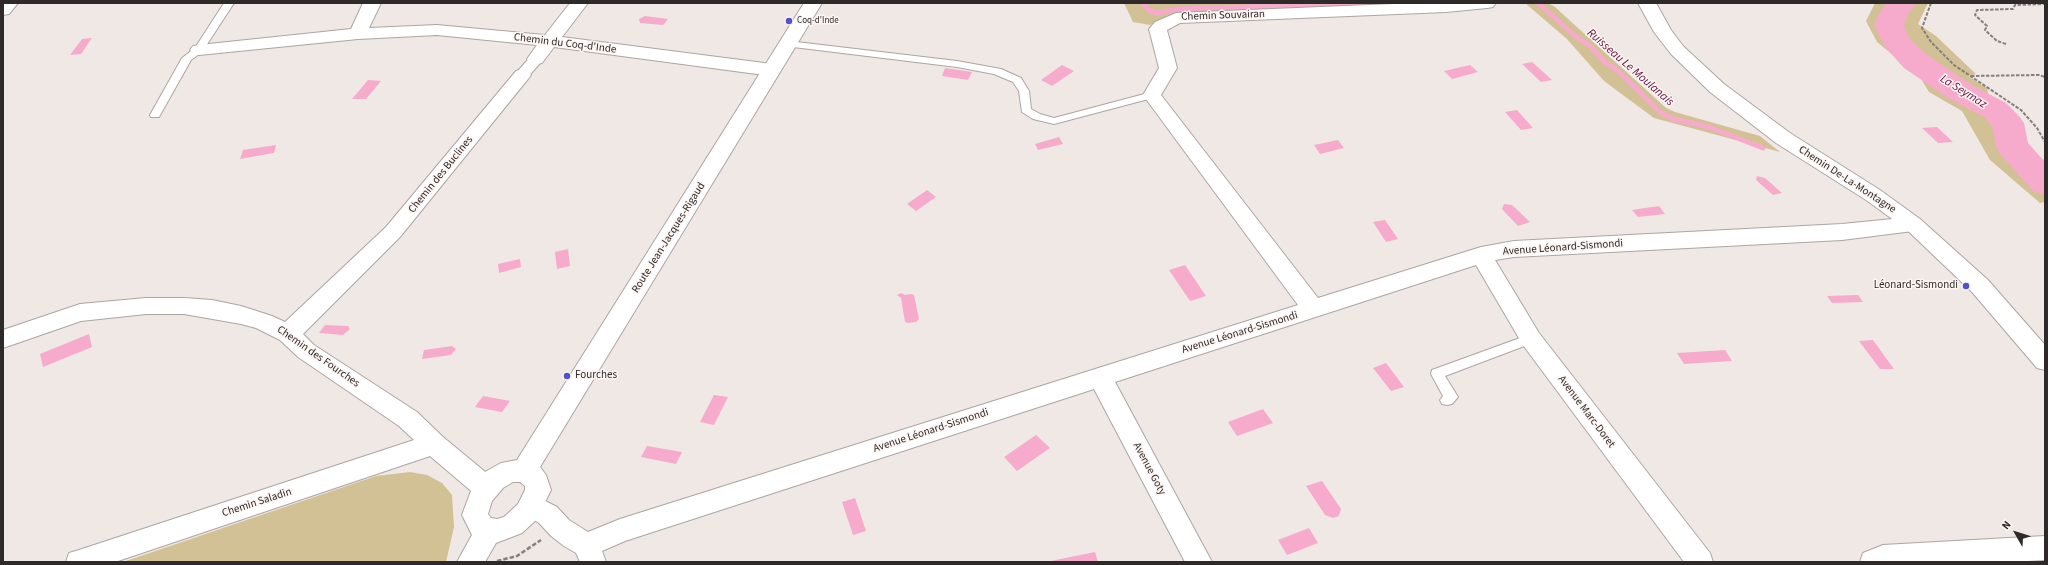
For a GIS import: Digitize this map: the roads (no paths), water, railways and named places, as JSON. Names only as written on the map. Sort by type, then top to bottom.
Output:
[{"type":"street","points":[[3,10],[8,3]]},
{"type":"street","points":[[358,34],[372,3]]},
{"type":"street","name":"Chemin des Buclines","points":[[288,334],[393,232],[550,42],[579,3]]},
{"type":"street","name":"Route Jean-Jacques-Rigaud","points":[[524,471],[813,3]]},
{"type":"street","name":"Chemin Souvairan","points":[[1152,95],[1168,68],[1158,29],[1176,18],[1439,8],[1487,3]]},
{"type":"street","name":"Chemin De-La-Montagne","points":[[1647,3],[1663,32],[1677,50],[1728,97],[1783,138],[1873,195],[1913,224],[1980,286],[2045,361]]},
{"type":"street","name":"Chemin du Coq-d'Inde","points":[[199,50],[358,34],[437,30],[550,42],[772,70]]},
{"type":"street","points":[[1152,95],[1314,309]]},
{"type":"street","name":"Avenue Léonard-Sismondi","points":[[590,554],[620,531],[1481,255],[1514,249],[1842,232],[1913,224]]},
{"type":"street","name":"Avenue Marc-Doret","points":[[1481,255],[1531,340],[1700,562]]},
{"type":"street","name":"Chemin des Fourches","points":[[3,339],[80,314],[146,306],[184,306],[227,311],[264,322],[288,334],[306,351],[408,419],[434,444],[486,488]]},
{"type":"street","name":"Avenue Goty","points":[[1100,377],[1199,562]]},
{"type":"street","name":"Chemin Saladin","points":[[80,562],[434,444]]},
{"type":"street","points":[[510,471],[524,471],[532,476],[537,483],[538,490],[532,505],[527,512],[513,525],[497,531],[489,531],[480,526],[475,515],[476,506],[486,488],[501,475],[510,471]]},
{"type":"street","points":[[532,505],[548,515],[560,528],[590,554]]},
{"type":"street","points":[[470,562],[489,531]]},
{"type":"street","points":[[1873,562],[1883,557],[2045,548]]},
{"type":"lane","points":[[155,115],[187,58],[199,50],[228,3]]},
{"type":"lane","points":[[788,44],[957,64],[997,71],[1017,80],[1024,92],[1026,110],[1037,117],[1054,121],[1152,95]]},
{"type":"lane","points":[[1447,400],[1451,397],[1437,374],[1531,340]]},
{"type":"waterway","name":"Ruisseau Le Moulanais","points":[[1143,3],[1150,11],[1157,13],[1178,9],[1367,3]]},
{"type":"waterway","name":"Ruisseau Le Moulanais","points":[[1538,3],[1574,35],[1590,46],[1605,62],[1617,70],[1660,112],[1673,119],[1709,127],[1763,148]]},
{"type":"waterway","name":"La Seymaz","points":[[1902,3],[1894,12],[1889,25],[1896,41],[1915,61],[1959,91],[1995,110],[2008,123],[2012,146],[2045,183]]},
{"type":"place","name":"Coq-d'Inde","points":[[789,21]]},
{"type":"place","name":"Léonard-Sismondi","points":[[1966,286]]},
{"type":"place","name":"Fourches","points":[[567,376]]}]
